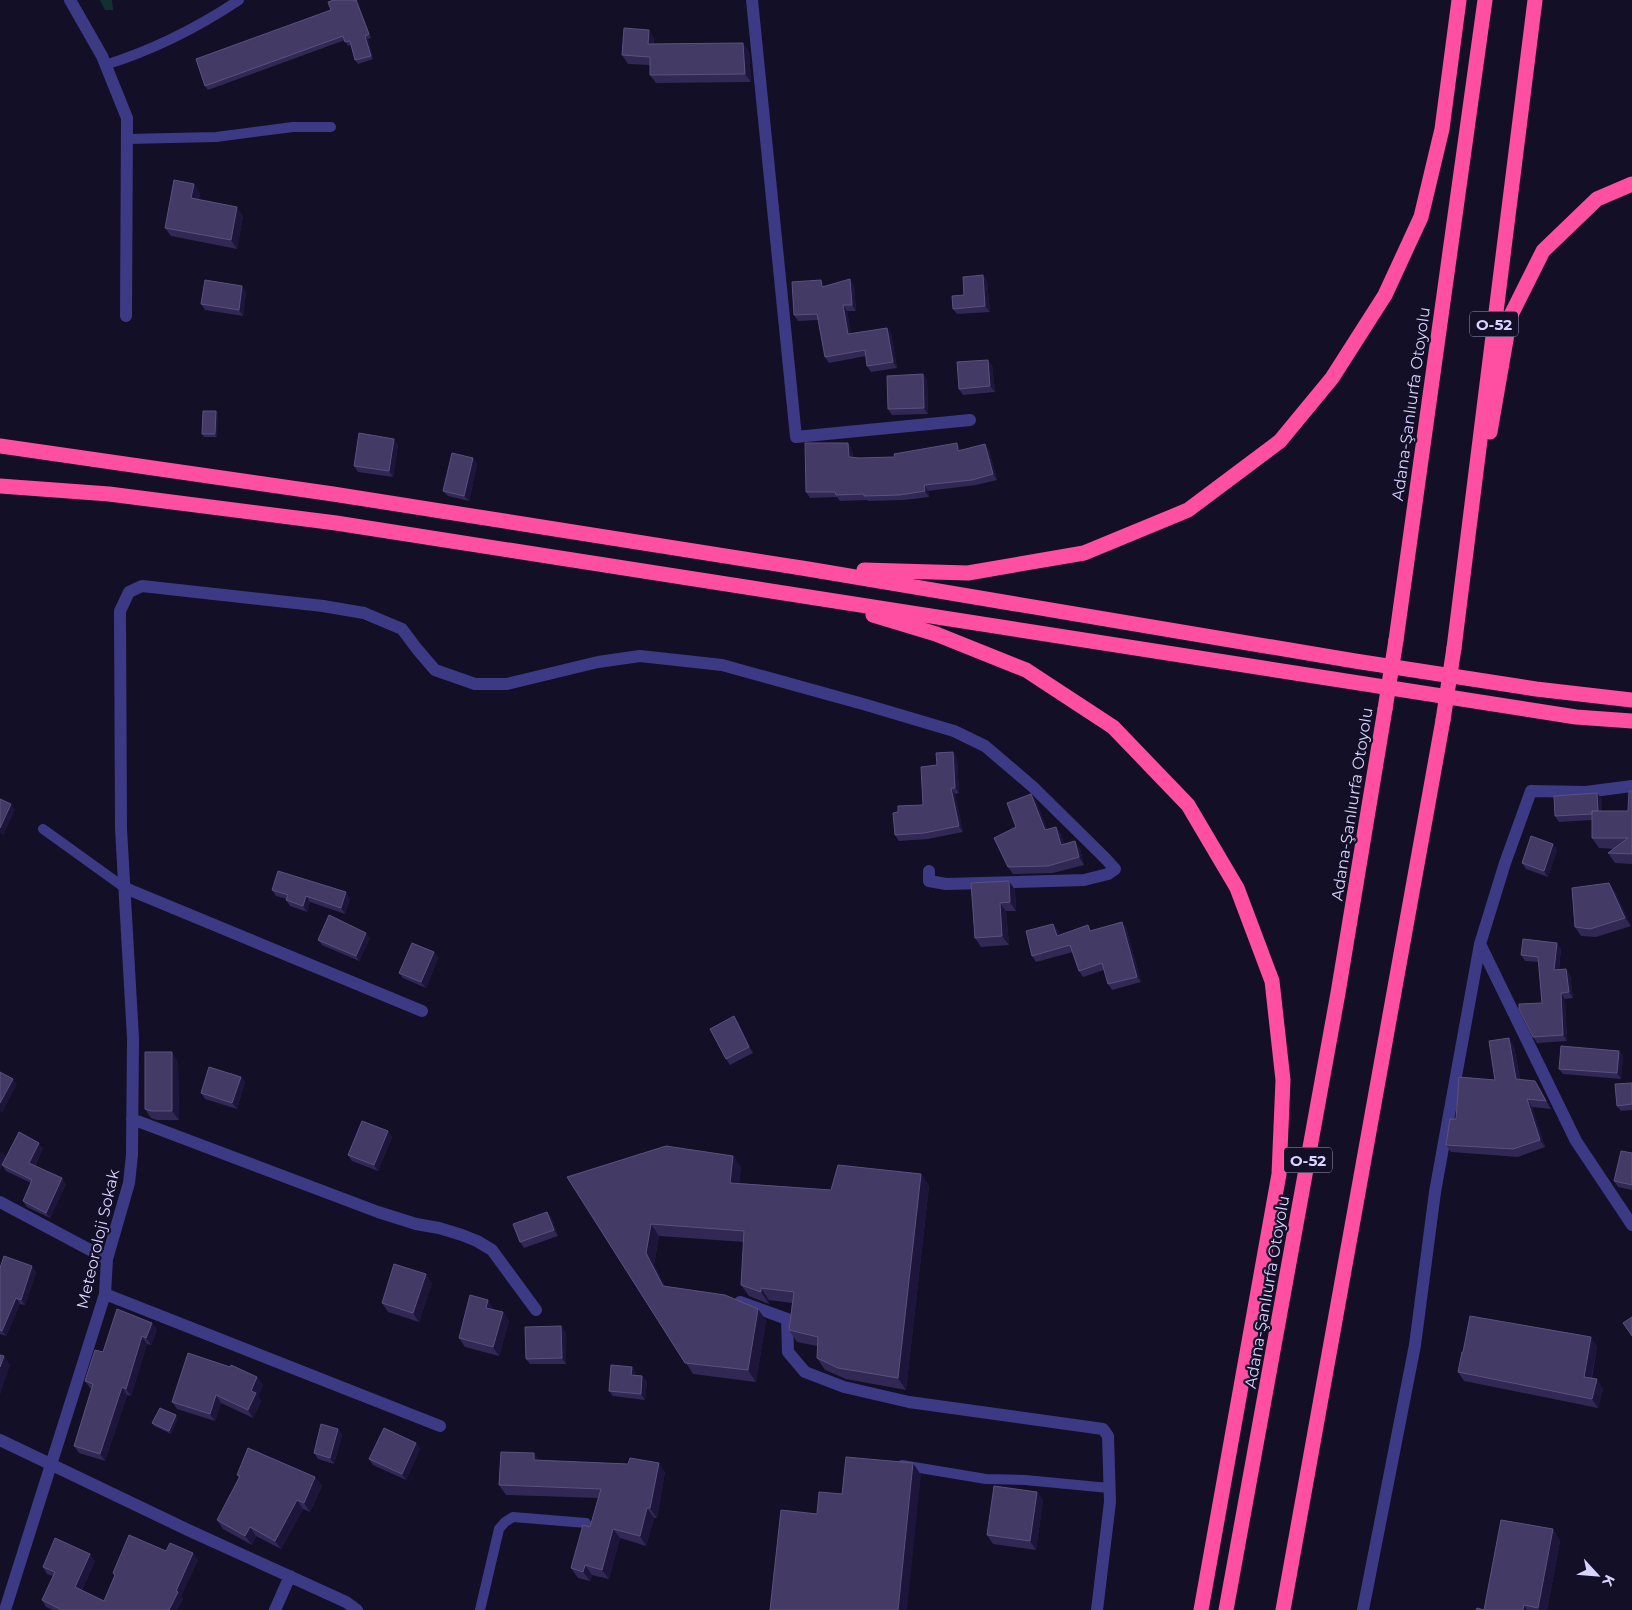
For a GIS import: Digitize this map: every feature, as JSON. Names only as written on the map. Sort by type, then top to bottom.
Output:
[{"type":"highway","points":[[808,569],[968,573],[1084,553],[1188,510],[1280,441],[1332,378],[1385,295],[1422,217],[1442,129],[1459,0]]},
{"type":"highway","name":"Adana-Şanlıurfa Otoyolu","points":[[1226,1610],[1338,993],[1385,709],[1485,0]]},
{"type":"highway","name":"O-52","points":[[1283,1610],[1356,1210],[1454,648],[1535,0]]},
{"type":"highway","points":[[1454,648],[1510,317],[1543,251],[1597,199],[1632,184]]},
{"type":"highway","points":[[0,446],[112,460],[808,569],[1355,661],[1536,689],[1632,700]]},
{"type":"highway","points":[[0,486],[109,494],[336,523],[1576,717],[1632,721]]},
{"type":"highway","points":[[814,598],[936,634],[1026,670],[1113,726],[1188,805],[1237,888],[1272,981],[1283,1080],[1279,1174],[1202,1610]]},
{"type":"street","points":[[70,0],[105,65],[127,118],[126,316]]},
{"type":"street","points":[[752,0],[796,437],[970,420]]},
{"type":"street","name":"Meteoroloji Sokak","points":[[5,1610],[104,1294],[107,1259],[129,1183],[132,1155],[133,1038],[122,829],[120,611],[129,592],[142,586],[323,606],[364,613],[402,629],[436,670],[475,684],[507,684],[598,662],[640,656],[722,665],[863,704],[954,731],[985,746],[1033,787],[1114,869],[1108,874],[1084,880],[946,884],[929,881],[928,871]]},
{"type":"street","points":[[1363,1610],[1415,1345],[1436,1192],[1480,944],[1505,863],[1531,791],[1586,792],[1632,786]]},
{"type":"street","points":[[125,888],[422,1011]]},
{"type":"street","points":[[1480,944],[1576,1141],[1632,1225]]},
{"type":"street","points":[[132,1119],[378,1212],[416,1224],[439,1228],[477,1241],[492,1250],[536,1310]]},
{"type":"street","points":[[0,1202],[107,1259]]},
{"type":"street","points":[[104,1294],[440,1426]]},
{"type":"street","points":[[740,1302],[788,1319],[788,1352],[805,1372],[844,1387],[909,1402],[1103,1429],[1108,1436],[1110,1502],[1097,1610]]},
{"type":"street","points":[[0,1440],[188,1530],[346,1602],[357,1610]]},
{"type":"street","points":[[275,1610],[290,1576]]},
{"type":"lane","points":[[105,65],[140,54],[213,18],[239,0]]},
{"type":"lane","points":[[127,139],[216,138],[293,126],[331,127]]},
{"type":"lane","points":[[42,829],[125,888]]},
{"type":"lane","points":[[889,1462],[986,1479],[1024,1480],[1109,1488]]},
{"type":"lane","points":[[480,1610],[499,1529],[505,1522],[513,1517],[586,1523]]},
{"type":"green space","points":[[100,0],[112,0],[113,10],[105,10]]},
{"type":"building","points":[[334,0],[356,0],[369,34],[365,36],[371,56],[355,60],[350,41],[345,42],[343,36],[205,86],[196,59],[331,10],[328,2]]},
{"type":"building","points":[[624,28],[649,30],[648,44],[743,43],[745,74],[650,75],[650,57],[622,55]]},
{"type":"building","points":[[174,180],[194,184],[191,198],[237,207],[231,240],[165,228]]},
{"type":"building","points":[[983,275],[985,306],[953,309],[952,296],[964,295],[963,277]]},
{"type":"building","points":[[850,279],[852,305],[843,305],[848,334],[887,328],[893,362],[867,366],[865,350],[825,357],[817,314],[794,315],[792,282],[821,280],[822,287]]},
{"type":"building","points":[[205,280],[242,286],[239,310],[201,304]]},
{"type":"building","points":[[988,360],[990,386],[959,389],[957,362]]},
{"type":"building","points":[[923,374],[924,408],[888,409],[887,376]]},
{"type":"building","points":[[203,411],[216,411],[215,434],[202,434]]},
{"type":"building","points":[[359,433],[394,439],[389,471],[354,466]]},
{"type":"building","points":[[805,443],[848,443],[849,457],[859,458],[895,457],[894,454],[957,443],[958,451],[985,444],[993,474],[972,480],[924,485],[925,491],[900,495],[864,496],[864,494],[836,495],[835,492],[806,492]]},
{"type":"building","points":[[452,453],[473,458],[464,496],[443,491]]},
{"type":"building","points":[[953,752],[955,788],[951,788],[959,826],[924,833],[895,835],[893,813],[898,812],[898,806],[923,805],[921,767],[937,765],[936,753]]},
{"type":"building","points":[[1629,791],[1632,791],[1632,854],[1608,853],[1628,838],[1592,838],[1592,811],[1628,811]]},
{"type":"building","points":[[1597,793],[1598,811],[1592,811],[1592,814],[1555,816],[1554,796]]},
{"type":"building","points":[[1031,794],[1045,830],[1056,827],[1061,845],[1075,841],[1079,857],[1048,866],[1008,867],[994,838],[1016,827],[1007,803]]},
{"type":"building","points":[[0,799],[11,804],[0,828]]},
{"type":"building","points":[[1531,836],[1553,844],[1544,871],[1522,863]]},
{"type":"building","points":[[278,871],[346,892],[341,908],[306,896],[303,906],[286,900],[288,895],[272,890]]},
{"type":"building","points":[[1009,881],[1010,902],[1000,903],[1002,936],[975,938],[971,883]]},
{"type":"building","points":[[1609,883],[1625,918],[1590,929],[1575,927],[1572,888]]},
{"type":"building","points":[[329,915],[366,933],[356,956],[318,940]]},
{"type":"building","points":[[1122,922],[1137,977],[1108,984],[1102,963],[1079,971],[1070,945],[1032,956],[1026,931],[1053,924],[1057,936],[1088,925],[1090,931]]},
{"type":"building","points":[[1523,939],[1557,943],[1554,970],[1566,969],[1569,992],[1561,993],[1563,1035],[1533,1037],[1519,1009],[1519,1004],[1542,1003],[1538,957],[1521,955]]},
{"type":"building","points":[[412,943],[434,952],[421,982],[399,973]]},
{"type":"building","points":[[734,1016],[749,1047],[726,1059],[710,1029]]},
{"type":"building","points":[[1509,1038],[1516,1079],[1535,1081],[1546,1101],[1527,1099],[1540,1140],[1513,1149],[1446,1145],[1450,1119],[1456,1119],[1459,1077],[1495,1080],[1489,1041]]},
{"type":"building","points":[[1561,1046],[1619,1051],[1617,1073],[1559,1069]]},
{"type":"building","points":[[145,1052],[172,1052],[172,1111],[151,1111],[145,1109]]},
{"type":"building","points":[[209,1067],[241,1077],[232,1103],[201,1093]]},
{"type":"building","points":[[0,1072],[13,1079],[0,1103]]},
{"type":"building","points":[[1632,1083],[1632,1104],[1617,1106],[1615,1084]]},
{"type":"building","points":[[362,1121],[388,1131],[374,1165],[348,1155]]},
{"type":"building","points":[[19,1132],[39,1143],[29,1163],[62,1178],[46,1213],[23,1201],[32,1180],[2,1165]]},
{"type":"building","points":[[666,1146],[733,1156],[730,1183],[831,1190],[838,1165],[921,1174],[898,1378],[838,1368],[817,1358],[818,1337],[789,1330],[794,1292],[761,1288],[761,1292],[741,1285],[744,1231],[651,1224],[646,1253],[663,1286],[725,1295],[758,1309],[748,1370],[685,1363],[567,1177]]},
{"type":"building","points":[[1621,1151],[1632,1153],[1632,1185],[1614,1181]]},
{"type":"building","points":[[547,1212],[554,1230],[520,1242],[513,1224]]},
{"type":"building","points":[[4,1256],[32,1266],[21,1300],[16,1298],[2,1331],[0,1330],[0,1268]]},
{"type":"building","points":[[394,1264],[426,1274],[413,1313],[382,1303]]},
{"type":"building","points":[[470,1295],[488,1300],[486,1308],[503,1312],[493,1347],[459,1338]]},
{"type":"building","points":[[117,1309],[152,1323],[146,1338],[142,1336],[126,1389],[122,1387],[100,1454],[74,1446],[93,1384],[85,1381],[95,1350],[103,1352]]},
{"type":"building","points":[[1470,1316],[1591,1337],[1584,1377],[1597,1379],[1592,1399],[1458,1372]]},
{"type":"building","points":[[1632,1317],[1632,1336],[1623,1323]]},
{"type":"building","points":[[561,1326],[562,1358],[526,1359],[525,1327]]},
{"type":"building","points":[[188,1353],[230,1367],[231,1365],[257,1377],[251,1391],[256,1393],[248,1410],[216,1395],[210,1414],[172,1402]]},
{"type":"building","points":[[0,1355],[4,1356],[0,1367]]},
{"type":"building","points":[[611,1365],[632,1367],[631,1375],[642,1376],[641,1394],[609,1391]]},
{"type":"building","points":[[160,1408],[176,1415],[169,1431],[152,1423]]},
{"type":"building","points":[[321,1424],[338,1429],[330,1458],[314,1453]]},
{"type":"building","points":[[384,1428],[416,1443],[402,1474],[369,1459]]},
{"type":"building","points":[[248,1448],[315,1477],[304,1503],[297,1500],[275,1541],[250,1527],[245,1536],[217,1520],[240,1476],[237,1475]]},
{"type":"building","points":[[501,1452],[534,1453],[534,1460],[628,1464],[630,1458],[659,1463],[650,1508],[647,1508],[640,1536],[613,1529],[602,1570],[585,1565],[583,1572],[571,1568],[583,1525],[590,1527],[601,1489],[499,1485]]},
{"type":"building","points":[[846,1457],[913,1463],[898,1610],[770,1610],[781,1510],[817,1514],[819,1492],[842,1494]]},
{"type":"building","points":[[994,1486],[1037,1492],[1030,1541],[987,1535]]},
{"type":"building","points":[[1501,1520],[1553,1529],[1538,1608],[1524,1605],[1523,1610],[1484,1610]]},
{"type":"building","points":[[129,1535],[166,1551],[170,1543],[193,1553],[169,1610],[62,1610],[42,1600],[55,1572],[43,1567],[55,1538],[90,1554],[75,1587],[104,1601],[115,1575],[113,1573]]}]
